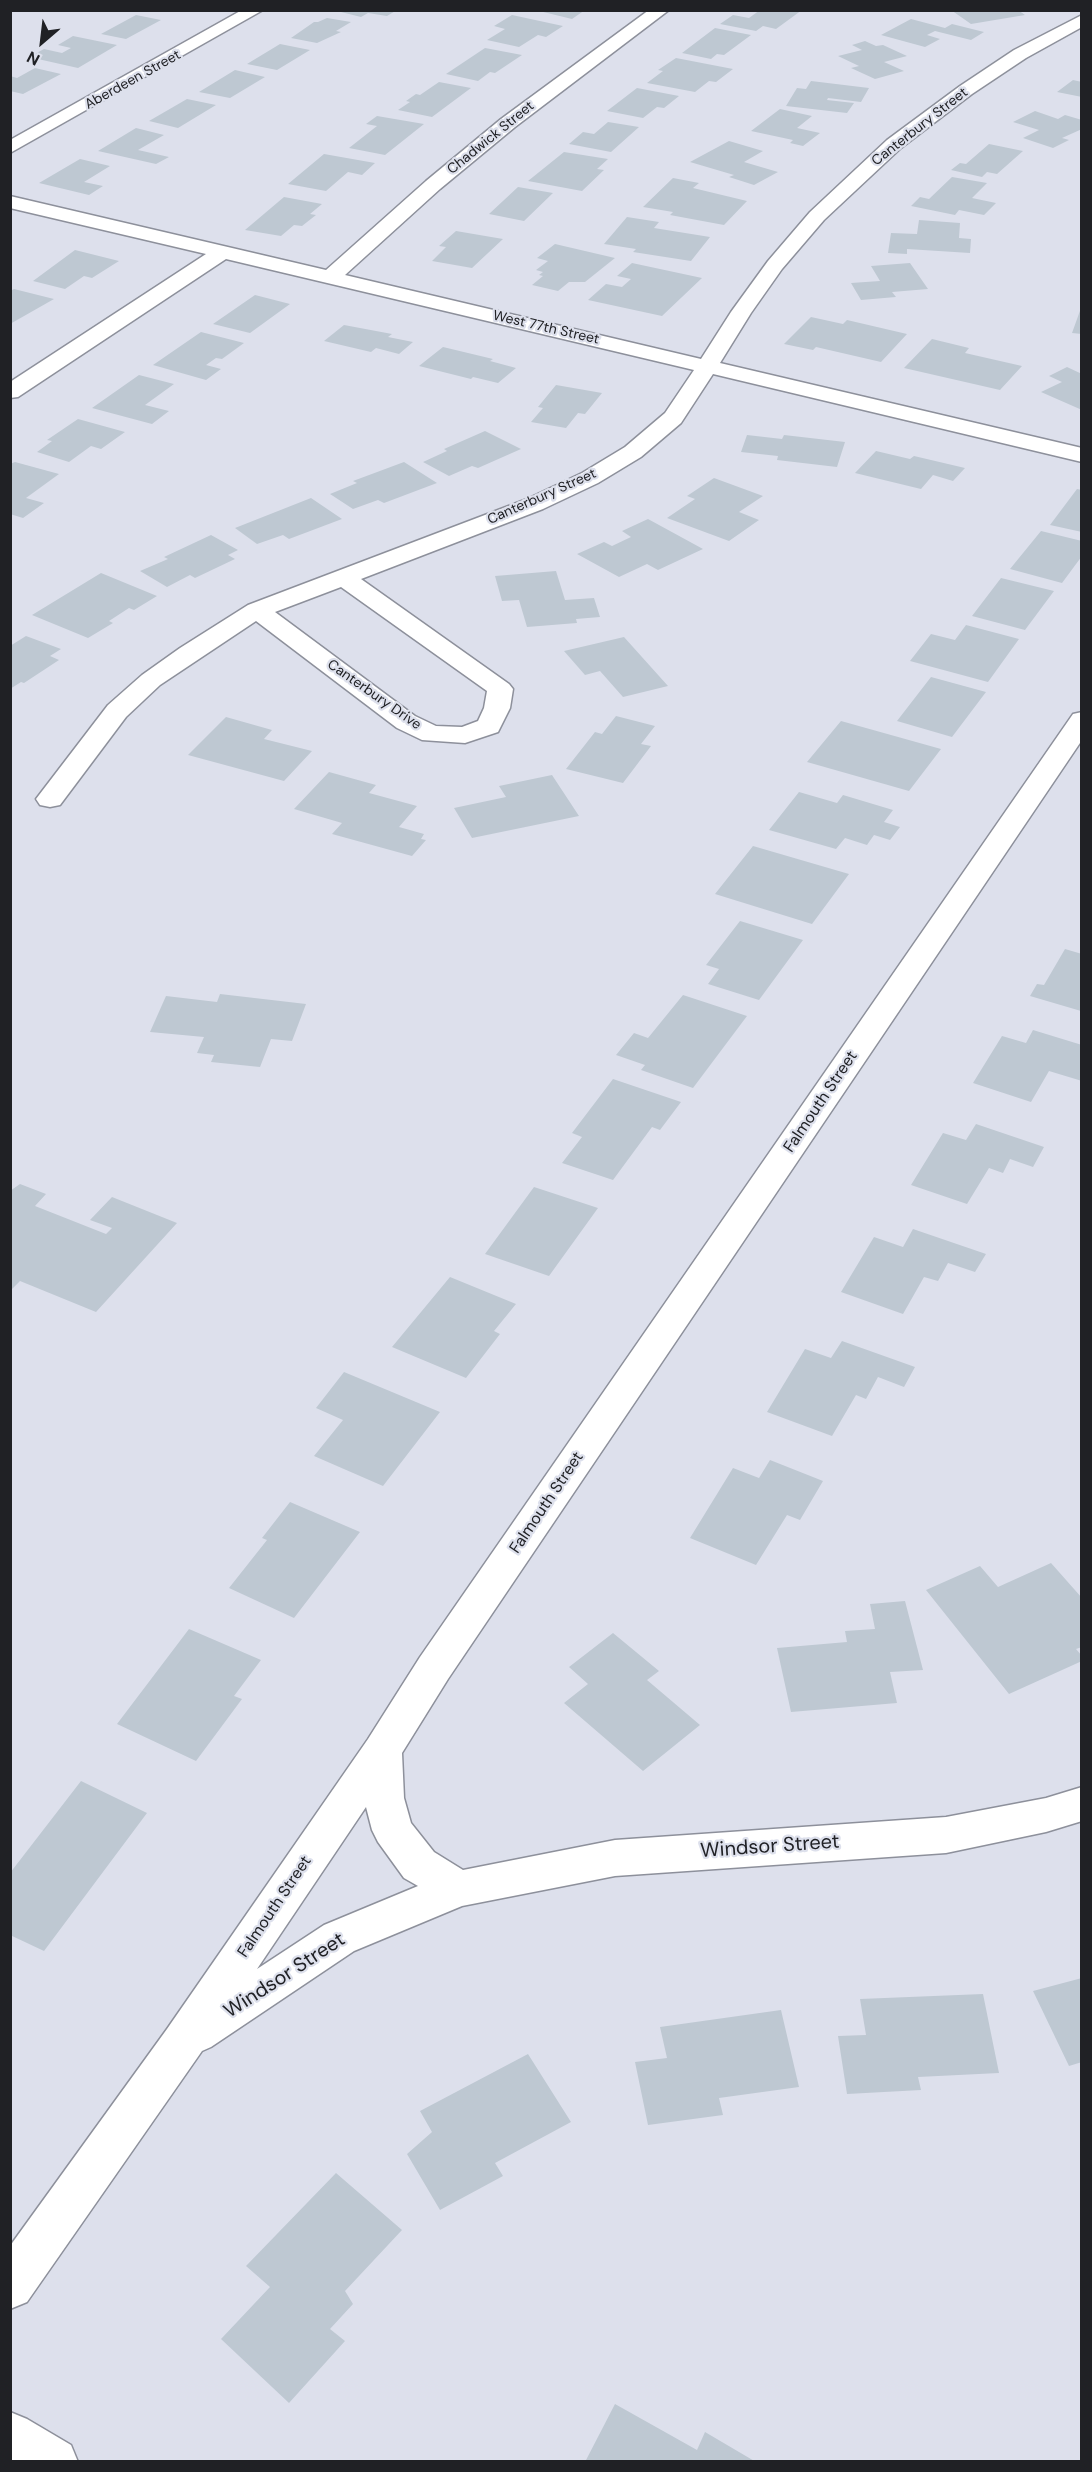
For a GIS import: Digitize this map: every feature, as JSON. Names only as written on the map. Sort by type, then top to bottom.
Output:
[{"type":"street","name":"Aberdeen Street","points":[[10,147],[255,10]]},
{"type":"street","name":"Chadwick Street","points":[[331,277],[508,123],[661,10]]},
{"type":"street","name":"Canterbury Street","points":[[50,799],[93,739],[117,711],[189,653],[257,610],[535,504],[590,478],[633,452],[672,418],[741,312],[775,266],[818,216],[894,144],[966,90],[1011,60],[1082,20]]},
{"type":"street","name":"West 77th Street","points":[[10,202],[1082,455]]},
{"type":"street","points":[[10,392],[223,252]]},
{"type":"street","name":"Canterbury Drive","points":[[257,610],[406,722],[430,734],[447,736],[465,735],[489,726],[497,708],[500,689],[343,577]]},
{"type":"street","name":"Falmouth Street","points":[[10,2286],[182,2043],[382,1751],[434,1668],[1082,720]]},
{"type":"street","points":[[382,1751],[384,1798],[392,1830],[419,1865],[458,1889]]},
{"type":"street","name":"Windsor Street","points":[[182,2043],[339,1938],[458,1889],[615,1858],[946,1835],[1046,1815],[1082,1804]]},
{"type":"street","points":[[10,2436],[54,2462]]},
{"type":"building","points":[[333,10],[397,10],[387,16],[368,13],[361,17]]},
{"type":"building","points":[[535,10],[585,10],[572,19]]},
{"type":"building","points":[[760,10],[802,10],[776,29],[763,26],[756,31],[720,24],[733,15],[749,18]]},
{"type":"building","points":[[951,10],[1018,10],[1025,15],[971,24]]},
{"type":"building","points":[[136,15],[161,20],[126,39],[101,34]]},
{"type":"building","points":[[512,15],[563,26],[546,37],[538,35],[519,47],[487,40],[505,29],[494,26]]},
{"type":"building","points":[[327,18],[351,22],[336,31],[341,32],[317,43],[291,38],[314,22]]},
{"type":"building","points":[[911,19],[945,28],[952,24],[984,32],[971,40],[935,31],[927,35],[940,39],[925,47],[881,35]]},
{"type":"building","points":[[715,28],[751,35],[724,55],[717,54],[711,59],[682,53]]},
{"type":"building","points":[[73,36],[117,45],[78,68],[29,57],[44,49],[62,53],[71,48],[58,45]]},
{"type":"building","points":[[865,41],[876,46],[883,45],[907,56],[884,62],[904,71],[875,79],[851,68],[859,66],[838,56],[862,50],[852,45]]},
{"type":"building","points":[[280,44],[310,50],[277,70],[247,64]]},
{"type":"building","points":[[485,48],[522,55],[478,81],[446,74]]},
{"type":"building","points":[[676,58],[733,69],[716,82],[709,81],[695,92],[647,83],[663,71],[658,70]]},
{"type":"building","points":[[35,68],[61,74],[23,94],[10,91],[10,76],[17,78]]},
{"type":"building","points":[[235,70],[265,77],[230,98],[199,92]]},
{"type":"building","points":[[1073,80],[1082,82],[1082,97],[1057,92]]},
{"type":"building","points":[[811,81],[869,88],[861,102],[828,98],[827,100],[854,103],[847,113],[786,106],[797,88],[806,89]]},
{"type":"building","points":[[439,82],[471,88],[432,117],[398,110],[410,102],[406,101],[416,94],[420,95]]},
{"type":"building","points":[[637,88],[679,96],[664,108],[657,107],[643,118],[607,111]]},
{"type":"building","points":[[187,99],[216,105],[178,128],[149,121]]},
{"type":"building","points":[[780,109],[812,116],[797,128],[820,133],[803,146],[790,143],[793,140],[751,131]]},
{"type":"building","points":[[1035,111],[1058,119],[1065,115],[1082,120],[1082,129],[1062,138],[1069,140],[1053,148],[1023,138],[1039,130],[1013,122]]},
{"type":"building","points":[[377,116],[424,124],[385,155],[349,148],[377,126],[366,124]]},
{"type":"building","points":[[608,122],[639,127],[611,152],[569,144],[583,132],[594,134]]},
{"type":"building","points":[[136,128],[164,135],[138,150],[169,157],[156,164],[98,151]]},
{"type":"building","points":[[729,141],[763,151],[744,162],[778,172],[754,185],[729,177],[734,175],[690,162]]},
{"type":"building","points":[[989,144],[1023,151],[997,174],[987,172],[982,177],[951,170],[960,163],[966,164]]},
{"type":"building","points":[[564,152],[608,159],[597,169],[604,170],[582,191],[528,181]]},
{"type":"building","points":[[324,154],[375,163],[362,175],[348,172],[326,191],[288,184]]},
{"type":"building","points":[[80,159],[110,166],[84,182],[103,186],[89,195],[39,183]]},
{"type":"building","points":[[952,177],[987,183],[972,198],[996,203],[984,215],[959,210],[955,215],[911,206],[920,197],[929,199]]},
{"type":"building","points":[[673,178],[699,183],[693,188],[747,201],[724,225],[670,215],[673,212],[643,207]]},
{"type":"building","points":[[518,187],[553,193],[524,221],[489,214]]},
{"type":"building","points":[[284,197],[322,204],[310,214],[316,215],[302,226],[294,225],[281,236],[245,230]]},
{"type":"building","points":[[627,217],[659,222],[654,228],[710,237],[691,261],[633,252],[636,249],[604,244]]},
{"type":"building","points":[[919,220],[960,223],[959,238],[971,239],[970,253],[907,249],[907,254],[888,253],[891,233],[917,234]]},
{"type":"building","points":[[456,231],[503,239],[472,268],[432,261],[446,247],[439,246]]},
{"type":"building","points":[[555,244],[615,258],[585,282],[569,282],[558,291],[532,285],[543,276],[539,275],[543,272],[536,270],[548,261],[537,258]]},
{"type":"building","points":[[75,250],[119,261],[92,278],[84,276],[65,289],[33,281]]},
{"type":"building","points":[[632,263],[702,278],[662,316],[588,300],[606,284],[622,287],[631,279],[617,276]]},
{"type":"building","points":[[910,263],[928,289],[892,292],[896,297],[861,300],[851,283],[880,281],[871,266]]},
{"type":"building","points":[[14,289],[54,299],[10,324],[10,291]]},
{"type":"building","points":[[255,295],[290,304],[250,333],[213,324]]},
{"type":"building","points":[[1081,308],[1082,334],[1072,333]]},
{"type":"building","points":[[811,317],[843,324],[847,320],[907,334],[881,362],[816,347],[813,350],[784,344]]},
{"type":"building","points":[[344,325],[392,334],[388,337],[413,342],[399,354],[376,348],[371,352],[324,341]]},
{"type":"building","points":[[201,332],[244,343],[222,359],[216,358],[206,365],[221,369],[206,380],[153,365]]},
{"type":"building","points":[[932,339],[969,348],[965,353],[1022,366],[1000,390],[904,368]]},
{"type":"building","points":[[443,347],[493,359],[490,361],[516,368],[498,383],[419,366]]},
{"type":"building","points":[[1067,367],[1082,374],[1082,410],[1041,392],[1062,382],[1049,376]]},
{"type":"building","points":[[139,375],[174,384],[145,405],[169,411],[152,424],[92,408]]},
{"type":"building","points":[[556,385],[602,393],[585,414],[578,413],[566,428],[531,422],[543,408],[538,407]]},
{"type":"building","points":[[78,419],[125,432],[101,449],[91,446],[69,462],[37,452],[52,441],[47,440]]},
{"type":"building","points":[[485,431],[521,449],[478,468],[472,466],[449,476],[423,462],[447,451],[444,449]]},
{"type":"building","points":[[747,435],[782,439],[784,435],[845,442],[837,467],[777,460],[778,456],[741,452]]},
{"type":"building","points":[[876,451],[910,459],[914,456],[965,468],[953,481],[933,475],[921,489],[855,473]]},
{"type":"building","points":[[15,462],[59,474],[26,498],[44,503],[23,518],[10,514],[10,464]]},
{"type":"building","points":[[404,462],[437,483],[384,503],[378,500],[353,509],[330,494],[357,483],[353,481]]},
{"type":"building","points":[[714,478],[763,496],[739,512],[759,520],[729,541],[667,518],[695,499],[687,496]]},
{"type":"building","points":[[1077,489],[1082,490],[1082,532],[1050,525]]},
{"type":"building","points":[[311,498],[342,519],[289,539],[283,535],[257,544],[235,528]]},
{"type":"building","points":[[648,519],[703,549],[658,570],[647,564],[619,577],[577,554],[604,542],[612,546],[631,537],[622,531]]},
{"type":"building","points":[[1041,531],[1082,541],[1082,556],[1062,583],[1010,569]]},
{"type":"building","points":[[211,535],[238,550],[228,555],[235,559],[195,578],[190,575],[167,587],[140,571],[168,559],[164,557]]},
{"type":"building","points":[[556,571],[565,600],[594,598],[600,617],[576,619],[577,623],[527,627],[519,600],[502,601],[495,576]]},
{"type":"building","points":[[101,573],[157,596],[134,610],[129,608],[109,621],[113,623],[88,638],[32,615]]},
{"type":"building","points":[[1001,578],[1054,591],[1025,630],[972,616]]},
{"type":"building","points":[[966,625],[1019,639],[988,682],[910,661],[931,634],[955,640]]},
{"type":"building","points":[[26,636],[61,649],[50,656],[59,660],[24,683],[21,682],[10,689],[10,646]]},
{"type":"building","points":[[624,637],[668,686],[623,697],[600,671],[585,675],[564,651]]},
{"type":"building","points":[[931,677],[986,692],[952,737],[897,721]]},
{"type":"building","points":[[616,716],[655,726],[641,744],[651,746],[623,783],[566,769],[595,732],[602,734]]},
{"type":"building","points":[[226,717],[272,730],[264,739],[312,751],[284,781],[188,755]]},
{"type":"building","points":[[841,721],[941,749],[909,791],[807,762]]},
{"type":"building","points":[[329,772],[376,785],[369,793],[417,806],[399,827],[424,834],[421,839],[426,840],[412,856],[332,834],[342,823],[294,809]]},
{"type":"building","points":[[552,775],[579,816],[472,838],[454,808],[506,797],[499,786]]},
{"type":"building","points":[[799,792],[837,803],[843,795],[893,810],[884,822],[900,827],[890,840],[874,835],[867,845],[845,838],[836,849],[769,830]]},
{"type":"building","points":[[753,846],[849,874],[812,924],[715,894]]},
{"type":"building","points":[[740,921],[803,940],[759,1000],[708,984],[719,969],[706,965]]},
{"type":"building","points":[[1065,949],[1082,954],[1081,1011],[1030,996],[1037,984],[1044,985]]},
{"type":"building","points":[[220,994],[306,1004],[292,1041],[271,1039],[260,1067],[211,1062],[214,1055],[197,1053],[204,1037],[150,1032],[166,996],[217,1002]]},
{"type":"building","points":[[683,995],[747,1016],[693,1088],[641,1070],[645,1065],[616,1055],[634,1033],[648,1038]]},
{"type":"building","points":[[1033,1030],[1082,1045],[1082,1081],[1049,1071],[1031,1102],[973,1083],[1002,1036],[1026,1043]]},
{"type":"building","points":[[613,1079],[681,1102],[660,1130],[652,1127],[613,1180],[562,1163],[582,1137],[572,1133]]},
{"type":"building","points":[[976,1124],[1044,1147],[1033,1167],[1010,1159],[1003,1173],[989,1168],[967,1204],[911,1185],[943,1133],[966,1140]]},
{"type":"building","points":[[20,1184],[46,1194],[35,1206],[106,1234],[112,1228],[90,1220],[112,1197],[177,1223],[96,1312],[20,1281],[10,1291],[10,1191]]},
{"type":"building","points":[[534,1187],[598,1208],[549,1276],[485,1254]]},
{"type":"building","points":[[913,1229],[986,1254],[975,1272],[948,1263],[938,1281],[924,1277],[903,1314],[841,1292],[874,1237],[903,1247]]},
{"type":"building","points":[[450,1277],[516,1304],[494,1331],[500,1334],[466,1378],[392,1347]]},
{"type":"building","points":[[842,1341],[915,1367],[904,1387],[878,1377],[866,1399],[856,1395],[832,1436],[767,1412],[805,1349],[831,1358]]},
{"type":"building","points":[[344,1372],[440,1412],[383,1486],[314,1456],[343,1420],[316,1408]]},
{"type":"building","points":[[770,1460],[823,1481],[800,1520],[787,1515],[756,1565],[690,1538],[733,1468],[759,1478]]},
{"type":"building","points":[[290,1502],[360,1532],[294,1618],[229,1588],[267,1540],[262,1538]]},
{"type":"building","points":[[1051,1563],[1082,1598],[1082,1647],[1076,1649],[1082,1656],[1082,1661],[1009,1694],[926,1590],[980,1566],[998,1587]]},
{"type":"building","points":[[905,1601],[923,1670],[890,1672],[897,1703],[791,1712],[777,1648],[847,1642],[845,1631],[875,1629],[870,1604]]},
{"type":"building","points":[[189,1629],[261,1660],[234,1696],[242,1699],[196,1761],[117,1724]]},
{"type":"building","points":[[613,1633],[659,1671],[647,1680],[700,1725],[643,1771],[564,1703],[588,1684],[569,1667]]},
{"type":"building","points":[[81,1781],[147,1813],[44,1951],[10,1935],[10,1873]]},
{"type":"building","points":[[1082,1978],[1082,2062],[1069,2066],[1033,1991]]},
{"type":"building","points":[[983,1994],[999,2073],[918,2077],[921,2090],[847,2094],[838,2036],[866,2035],[860,1999]]},
{"type":"building","points":[[781,2010],[799,2087],[719,2098],[723,2115],[648,2125],[635,2062],[667,2058],[660,2027]]},
{"type":"building","points":[[528,2054],[571,2122],[495,2163],[503,2176],[440,2210],[407,2154],[432,2132],[420,2111]]},
{"type":"building","points":[[336,2173],[402,2230],[345,2291],[353,2304],[330,2329],[345,2341],[289,2403],[221,2339],[270,2287],[246,2266]]},
{"type":"building","points":[[615,2404],[697,2450],[705,2432],[756,2462],[585,2462]]}]
